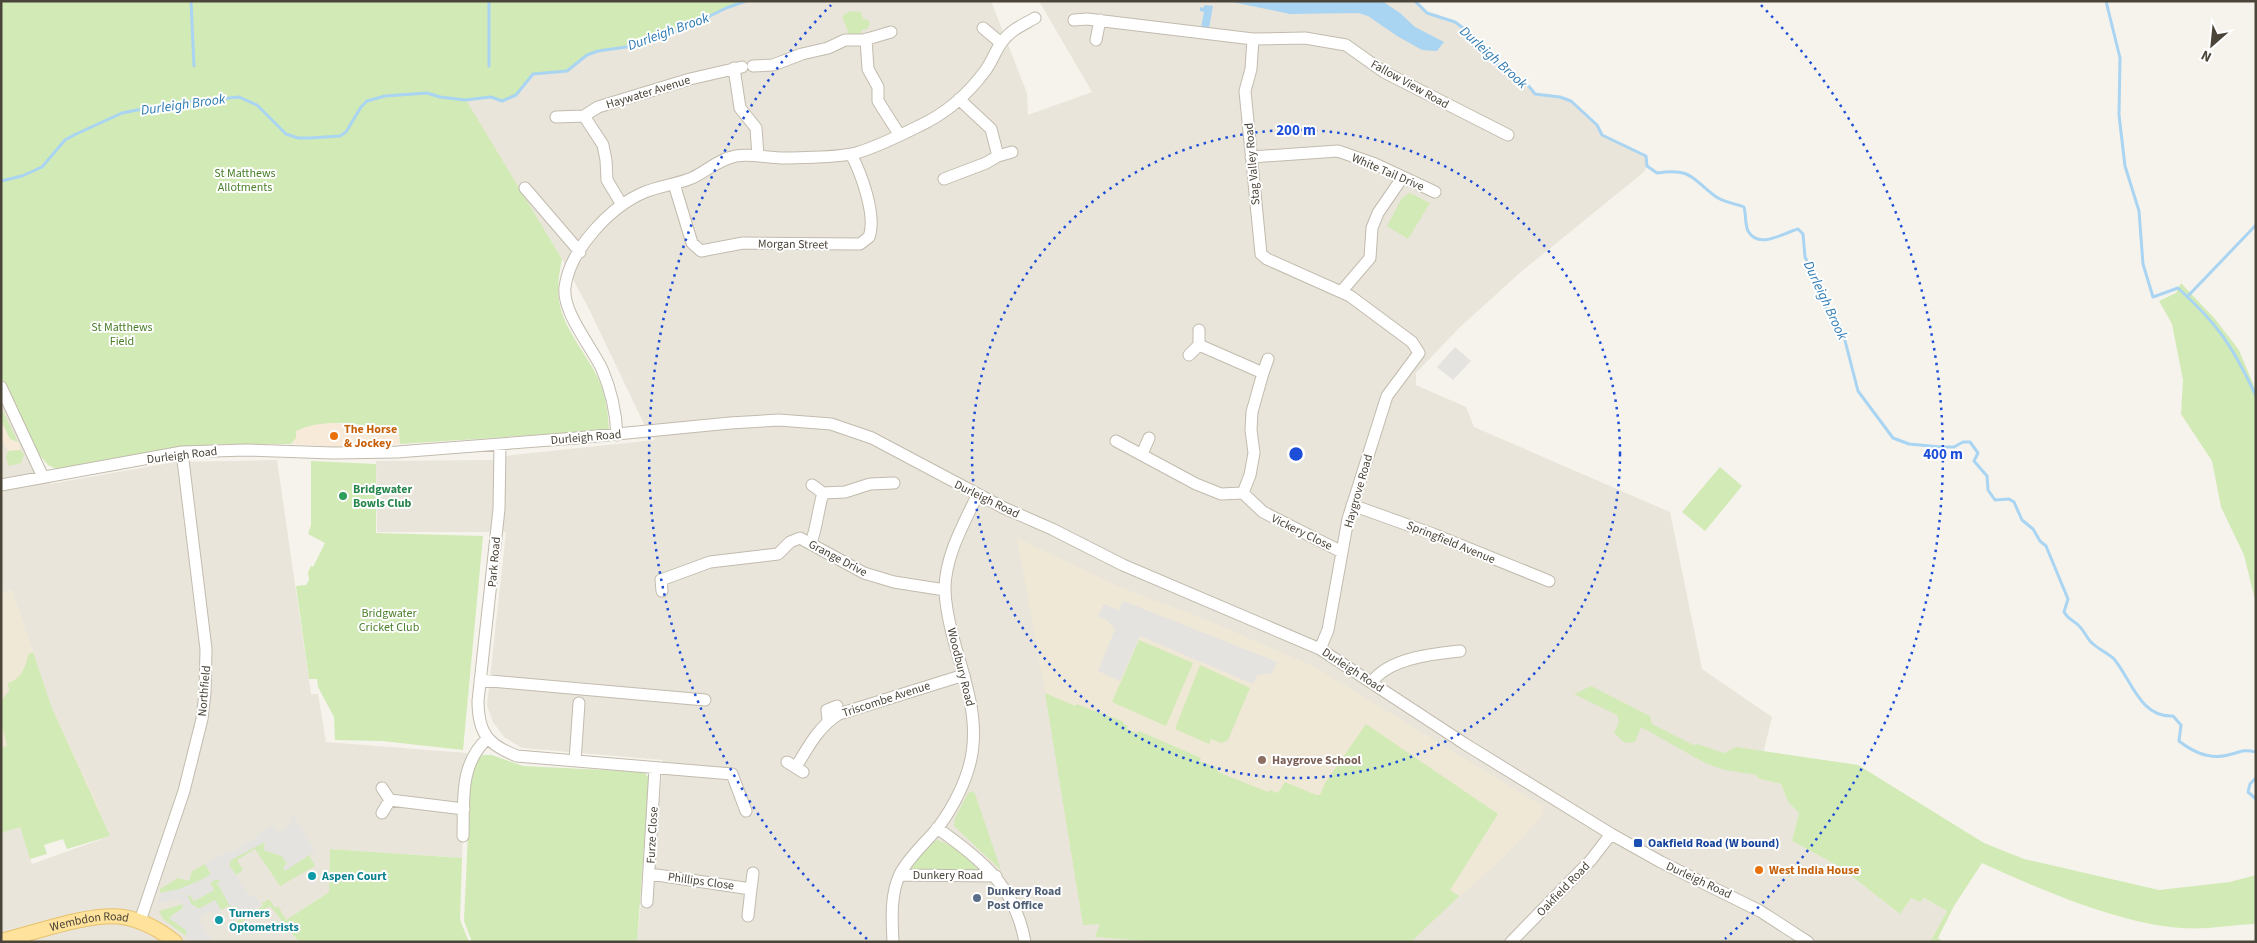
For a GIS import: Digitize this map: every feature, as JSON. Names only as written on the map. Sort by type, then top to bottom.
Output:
[{"type":"main road","name":"Wembdon Road","points":[[1,942],[103,917],[124,917],[140,921],[175,942]]},
{"type":"street","points":[[617,435],[615,408],[602,369],[566,303],[567,281],[580,252],[602,221],[622,205],[645,192],[694,177],[726,159],[742,155],[788,158],[851,154],[931,120],[959,100],[988,67],[1001,43],[1012,30],[1035,18]]},
{"type":"street","points":[[1074,20],[1100,20],[1253,39]]},
{"type":"street","points":[[1096,40],[1100,20]]},
{"type":"street","points":[[983,28],[1001,43]]},
{"type":"street","name":"Haywater Avenue","points":[[556,117],[584,116],[598,107],[690,79],[743,67],[772,65],[802,54],[828,48],[845,40],[866,39],[891,32]]},
{"type":"street","name":"Fallow View Road","points":[[1253,39],[1305,38],[1346,45],[1384,72],[1508,135]]},
{"type":"street","points":[[866,39],[868,69],[878,87],[878,101],[899,134]]},
{"type":"street","name":"Stag Valley Road","points":[[1253,39],[1251,69],[1245,91],[1261,254],[1267,259],[1340,292],[1363,305],[1412,342],[1419,353]]},
{"type":"street","points":[[743,67],[740,108],[756,128],[758,156]]},
{"type":"street","points":[[959,100],[991,129],[998,156]]},
{"type":"street","points":[[584,116],[603,145],[608,185],[622,205]]},
{"type":"street","name":"White Tail Drive","points":[[1251,157],[1338,151],[1375,164],[1435,192]]},
{"type":"street","points":[[944,179],[1012,152]]},
{"type":"street","name":"Morgan Street","points":[[674,184],[692,243],[701,251],[742,243],[860,244],[870,237],[871,218],[864,187],[851,154]]},
{"type":"street","points":[[1340,292],[1370,258],[1372,228],[1378,214],[1402,178]]},
{"type":"street","points":[[524,188],[580,252]]},
{"type":"street","points":[[1189,355],[1199,345],[1199,330]]},
{"type":"street","points":[[1199,345],[1263,373]]},
{"type":"street","name":"Haygrove Road","points":[[1320,649],[1328,630],[1352,505],[1378,421],[1387,396],[1419,353]]},
{"type":"street","points":[[1116,441],[1196,484],[1221,494],[1243,493],[1250,475],[1254,453],[1251,430],[1252,412],[1268,359]]},
{"type":"street","points":[[1,387],[43,477]]},
{"type":"street","name":"Durleigh Road","points":[[1,485],[182,452],[246,450],[333,453],[397,452],[617,435],[730,422],[779,420],[831,424],[872,438],[978,494],[1052,528],[1123,565],[1320,649],[1464,744],[1611,834],[1661,862],[1760,911],[1808,942]]},
{"type":"street","points":[[1142,454],[1149,438]]},
{"type":"street","name":"Park Road","points":[[488,738],[481,728],[478,717],[480,680],[498,518],[500,445]]},
{"type":"street","name":"Northfield","points":[[140,921],[184,792],[202,719],[205,693],[206,643],[182,452]]},
{"type":"street","points":[[812,485],[823,493],[845,492],[870,484],[894,483]]},
{"type":"street","points":[[811,542],[817,527],[817,511],[823,493]]},
{"type":"street","name":"Vickery Close","points":[[1243,493],[1263,512],[1342,552]]},
{"type":"street","name":"Woodbury Road","points":[[893,942],[892,909],[900,875],[916,851],[937,828],[951,806],[968,770],[975,735],[964,675],[950,630],[945,590],[950,559],[978,494]]},
{"type":"street","name":"Springfield Avenue","points":[[1352,505],[1433,534],[1549,581]]},
{"type":"street","name":"Grange Drive","points":[[662,590],[661,580],[710,562],[778,554],[790,542],[800,538],[811,542],[828,555],[864,573],[894,582],[945,590]]},
{"type":"street","points":[[1372,682],[1385,669],[1404,662],[1427,655],[1460,651]]},
{"type":"street","name":"Triscombe Avenue","points":[[837,706],[827,710],[828,720],[839,714],[964,675]]},
{"type":"street","points":[[480,680],[705,700]]},
{"type":"street","points":[[575,761],[584,721],[579,704]]},
{"type":"street","points":[[795,767],[809,744],[828,720]]},
{"type":"street","points":[[463,836],[468,764],[479,746],[488,738],[495,746],[517,756],[732,774],[746,812]]},
{"type":"street","name":"Furze Close","points":[[647,902],[655,768]]},
{"type":"street","points":[[382,788],[390,800],[464,809]]},
{"type":"street","points":[[382,813],[390,800]]},
{"type":"street","name":"Dunkery Road","points":[[937,828],[968,850],[996,876],[1012,900],[1022,925],[1025,942]]},
{"type":"street","name":"Oakfield Road","points":[[1511,942],[1591,860],[1611,834]]},
{"type":"street","name":"Phillips Close","points":[[748,916],[753,873]]},
{"type":"street","name":"Phillips Close","points":[[650,874],[751,889]]},
{"type":"street","name":"Dunkery Road","points":[[900,875],[996,876]]},
{"type":"shaded area","points":[[746,1],[991,1],[1027,93],[1028,115],[1092,92],[1039,1],[1415,1],[1427,13],[1455,22],[1474,36],[1500,67],[1527,84],[1535,94],[1560,97],[1571,101],[1597,125],[1602,135],[1646,156],[1647,166],[1644,172],[1522,271],[1459,328],[1416,373],[1416,385],[1466,407],[1474,427],[1670,512],[1702,669],[1772,717],[1757,778],[1781,784],[1788,802],[1799,813],[1792,841],[1840,867],[1900,914],[1911,898],[1923,898],[1947,911],[1930,942],[637,942],[641,902],[651,903],[663,760],[522,748],[504,737],[493,722],[487,705],[506,532],[377,532],[376,461],[492,460],[512,455],[655,440],[643,422],[589,309],[562,259],[465,100],[516,95],[533,74],[567,71],[587,55],[598,51],[640,45],[690,26],[726,8]]},
{"type":"shaded area","points":[[1455,347],[1471,361],[1453,380],[1437,367]]},
{"type":"shaded area","points":[[1,387],[43,477],[50,484],[175,462],[277,460],[311,694],[318,694],[326,742],[467,753],[462,858],[330,849],[329,892],[283,922],[299,942],[1,942],[1,833],[20,827],[32,864],[110,836],[52,708],[12,590],[1,593]]},
{"type":"shaded area","points":[[1,420],[10,439],[18,442],[21,450],[8,451],[1,437]]},
{"type":"shaded area","name":"The Horse & Jockey","points":[[332,423],[399,431],[400,444],[336,447],[291,444],[296,438],[296,431],[312,424]]},
{"type":"shaded area","name":"Haygrove School","points":[[1017,538],[1122,588],[1209,621],[1313,666],[1544,807],[1542,816],[1502,859],[1445,909],[1161,942],[1095,937],[1100,924],[1083,925],[1049,713]]},
{"type":"shaded area","points":[[12,590],[52,708],[100,810],[20,827],[1,833],[1,593]]},
{"type":"shaded area","points":[[1123,601],[1277,662],[1272,673],[1257,675],[1253,684],[1140,636],[1120,681],[1098,671],[1115,629],[1107,620],[1098,617],[1104,604],[1119,610]]},
{"type":"shaded area","points":[[293,814],[315,851],[285,871],[283,867],[287,864],[282,856],[264,850],[265,842],[231,860],[229,865],[250,898],[255,895],[261,905],[239,919],[234,912],[238,908],[237,906],[231,908],[217,883],[221,881],[216,879],[210,883],[214,890],[194,901],[190,894],[188,896],[191,904],[199,909],[215,900],[221,910],[213,914],[211,910],[198,918],[207,935],[209,934],[212,939],[208,942],[192,942],[186,936],[186,930],[169,918],[183,908],[182,902],[175,899],[158,904],[160,893],[179,889],[201,880],[211,874],[205,864],[226,852],[232,852],[273,825],[278,833],[293,824],[289,816]]},
{"type":"green space","points":[[1,1],[746,1],[726,8],[690,26],[640,45],[598,51],[587,55],[567,71],[533,74],[516,95],[502,101],[491,97],[466,100],[562,259],[558,285],[561,311],[569,329],[602,387],[606,401],[609,430],[400,444],[399,431],[334,423],[308,426],[296,431],[296,438],[291,444],[220,444],[183,447],[56,469],[48,465],[36,451],[1,376]]},
{"type":"green space","points":[[850,11],[861,12],[863,19],[868,20],[870,24],[867,29],[862,30],[860,36],[850,37],[842,16]]},
{"type":"green space","points":[[1410,193],[1430,203],[1408,239],[1387,226],[1402,198]]},
{"type":"green space","points":[[2181,283],[2215,319],[2239,350],[2256,391],[2256,604],[2244,555],[2221,507],[2212,461],[2181,414],[2183,380],[2172,324],[2159,301],[2176,293]]},
{"type":"green space","points":[[1,407],[18,442],[10,439],[1,420]]},
{"type":"green space","points":[[21,450],[24,455],[21,463],[9,466],[6,458],[8,451]]},
{"type":"green space","name":"Bridgwater Cricket Club","points":[[311,461],[376,464],[376,533],[483,536],[463,750],[382,741],[335,740],[334,717],[318,687],[317,679],[309,679],[296,586],[306,585],[309,580],[308,572],[311,566],[313,567],[325,543],[308,534],[311,525]]},
{"type":"green space","points":[[1720,467],[1742,486],[1705,531],[1682,512]]},
{"type":"green space","points":[[1139,640],[1193,663],[1166,726],[1112,702]]},
{"type":"green space","points":[[33,652],[52,708],[110,836],[67,849],[63,839],[44,845],[47,854],[30,859],[20,827],[1,833],[1,748],[7,746],[1,721],[1,701],[9,691],[8,683],[19,676],[26,664],[28,655]]},
{"type":"green space","points":[[1200,665],[1250,688],[1228,740],[1221,743],[1211,739],[1209,744],[1175,729]]},
{"type":"green space","points":[[1591,686],[1650,716],[1652,724],[1693,745],[1697,744],[1724,753],[1736,747],[1858,765],[1984,843],[2024,859],[2159,890],[2230,882],[2256,875],[2256,922],[2254,924],[2209,928],[2181,928],[2132,920],[2080,904],[2028,884],[1982,863],[1954,906],[1938,938],[1943,942],[1930,942],[1947,911],[1924,898],[1920,902],[1911,898],[1900,914],[1840,867],[1792,841],[1799,813],[1788,802],[1781,784],[1757,778],[1757,775],[1725,770],[1707,764],[1641,727],[1635,742],[1625,743],[1614,733],[1619,722],[1617,715],[1574,694]]},
{"type":"green space","points":[[1045,693],[1075,706],[1077,704],[1124,722],[1123,724],[1128,726],[1127,729],[1137,733],[1139,731],[1201,758],[1200,761],[1217,768],[1218,772],[1268,792],[1270,790],[1278,793],[1285,782],[1320,795],[1325,783],[1366,724],[1498,814],[1450,890],[1459,896],[1411,942],[1161,942],[1095,937],[1100,924],[1083,925]]},
{"type":"green space","points":[[483,755],[492,755],[523,766],[644,772],[649,778],[637,942],[472,942],[464,921],[471,769],[476,760]]},
{"type":"green space","points":[[974,791],[1001,870],[954,826],[955,818],[968,793]]},
{"type":"green space","points":[[938,840],[958,849],[979,870],[912,870],[921,852]]},
{"type":"green space","points":[[265,841],[264,850],[282,856],[288,865],[285,870],[309,855],[315,866],[280,886],[255,849],[237,860],[243,870],[236,875],[229,865],[231,860]]},
{"type":"green space","points":[[330,849],[462,858],[460,920],[469,942],[299,942],[270,906],[232,927],[231,925],[263,906],[262,903],[269,899],[275,908],[278,906],[286,920],[329,892]]},
{"type":"green space","points":[[205,864],[211,874],[180,889],[160,893],[160,889],[178,878],[189,881],[192,871]]},
{"type":"green space","points":[[219,878],[221,881],[218,883],[232,908],[237,905],[238,908],[232,913],[228,906],[221,910],[215,900],[199,909],[191,904],[189,894],[194,901],[214,890],[210,883]]},
{"type":"green space","points":[[183,904],[183,908],[169,918],[186,930],[186,936],[163,919],[159,911]]},
{"type":"water","points":[[1228,1],[1382,1],[1400,13],[1415,27],[1444,42],[1437,51],[1422,50],[1368,16],[1358,13],[1290,14]]},
{"type":"water","points":[[1205,5],[1213,6],[1209,28],[1201,28],[1204,12],[1200,11],[1200,7],[1203,8]]},
{"type":"waterway","points":[[191,1],[194,66]]},
{"type":"waterway","points":[[489,1],[489,66]]},
{"type":"waterway","name":"Durleigh Brook","points":[[1,181],[22,176],[42,167],[65,140],[74,135],[122,113],[168,104],[239,97],[257,105],[286,134],[298,138],[310,138],[340,136],[346,132],[361,107],[367,101],[385,96],[427,93],[440,97],[465,100],[491,97],[502,101],[516,95],[533,74],[567,71],[587,55],[598,51],[640,45],[690,26],[726,8],[746,1]]},
{"type":"waterway","name":"Durleigh Brook","points":[[1415,1],[1427,13],[1455,22],[1474,36],[1500,67],[1527,84],[1535,94],[1560,97],[1571,101],[1597,125],[1602,135],[1646,156],[1647,166],[1657,173],[1684,173],[1695,179],[1718,198],[1744,207],[1747,229],[1753,237],[1765,240],[1772,239],[1798,229],[1803,234],[1805,257],[1818,284],[1826,308],[1842,329],[1858,391],[1893,438],[1909,444],[1941,447],[1954,447],[1963,442],[1970,442],[1978,453],[1974,461],[1987,476],[1988,490],[1995,500],[2009,499],[2014,502],[2022,520],[2033,529],[2040,541],[2046,546],[2068,599],[2064,612],[2068,618],[2078,625],[2090,641],[2114,659],[2144,704],[2152,711],[2162,715],[2173,716],[2181,725],[2179,741],[2196,752],[2208,756],[2221,756],[2244,751],[2256,752]]},
{"type":"waterway","points":[[2106,1],[2120,58],[2119,115],[2125,166],[2139,211],[2143,264],[2153,297],[2178,288],[2192,301],[2214,325],[2232,350],[2256,396]]},
{"type":"waterway","points":[[2187,297],[2256,225]]},
{"type":"waterway","name":"Durleigh Brook","points":[[2256,778],[2250,784],[2248,792],[2256,799]]},
{"type":"place","name":"The Horse & Jockey","points":[[334,436]]},
{"type":"place","name":"Bridgwater Bowls Club","points":[[343,496]]},
{"type":"place","name":"Haygrove School","points":[[1262,760]]},
{"type":"place","name":"Oakfield Road (W bound)","points":[[1638,843]]},
{"type":"place","name":"West India House","points":[[1759,870]]},
{"type":"place","name":"Aspen Court","points":[[312,876]]},
{"type":"place","name":"Dunkery Road Post Office","points":[[977,898]]},
{"type":"place","name":"Turners Optometrists","points":[[219,920]]},
{"type":"park label","name":"St Matthews Allotments","points":[[245,180]]},
{"type":"park label","name":"St Matthews Field","points":[[122,334]]}]
